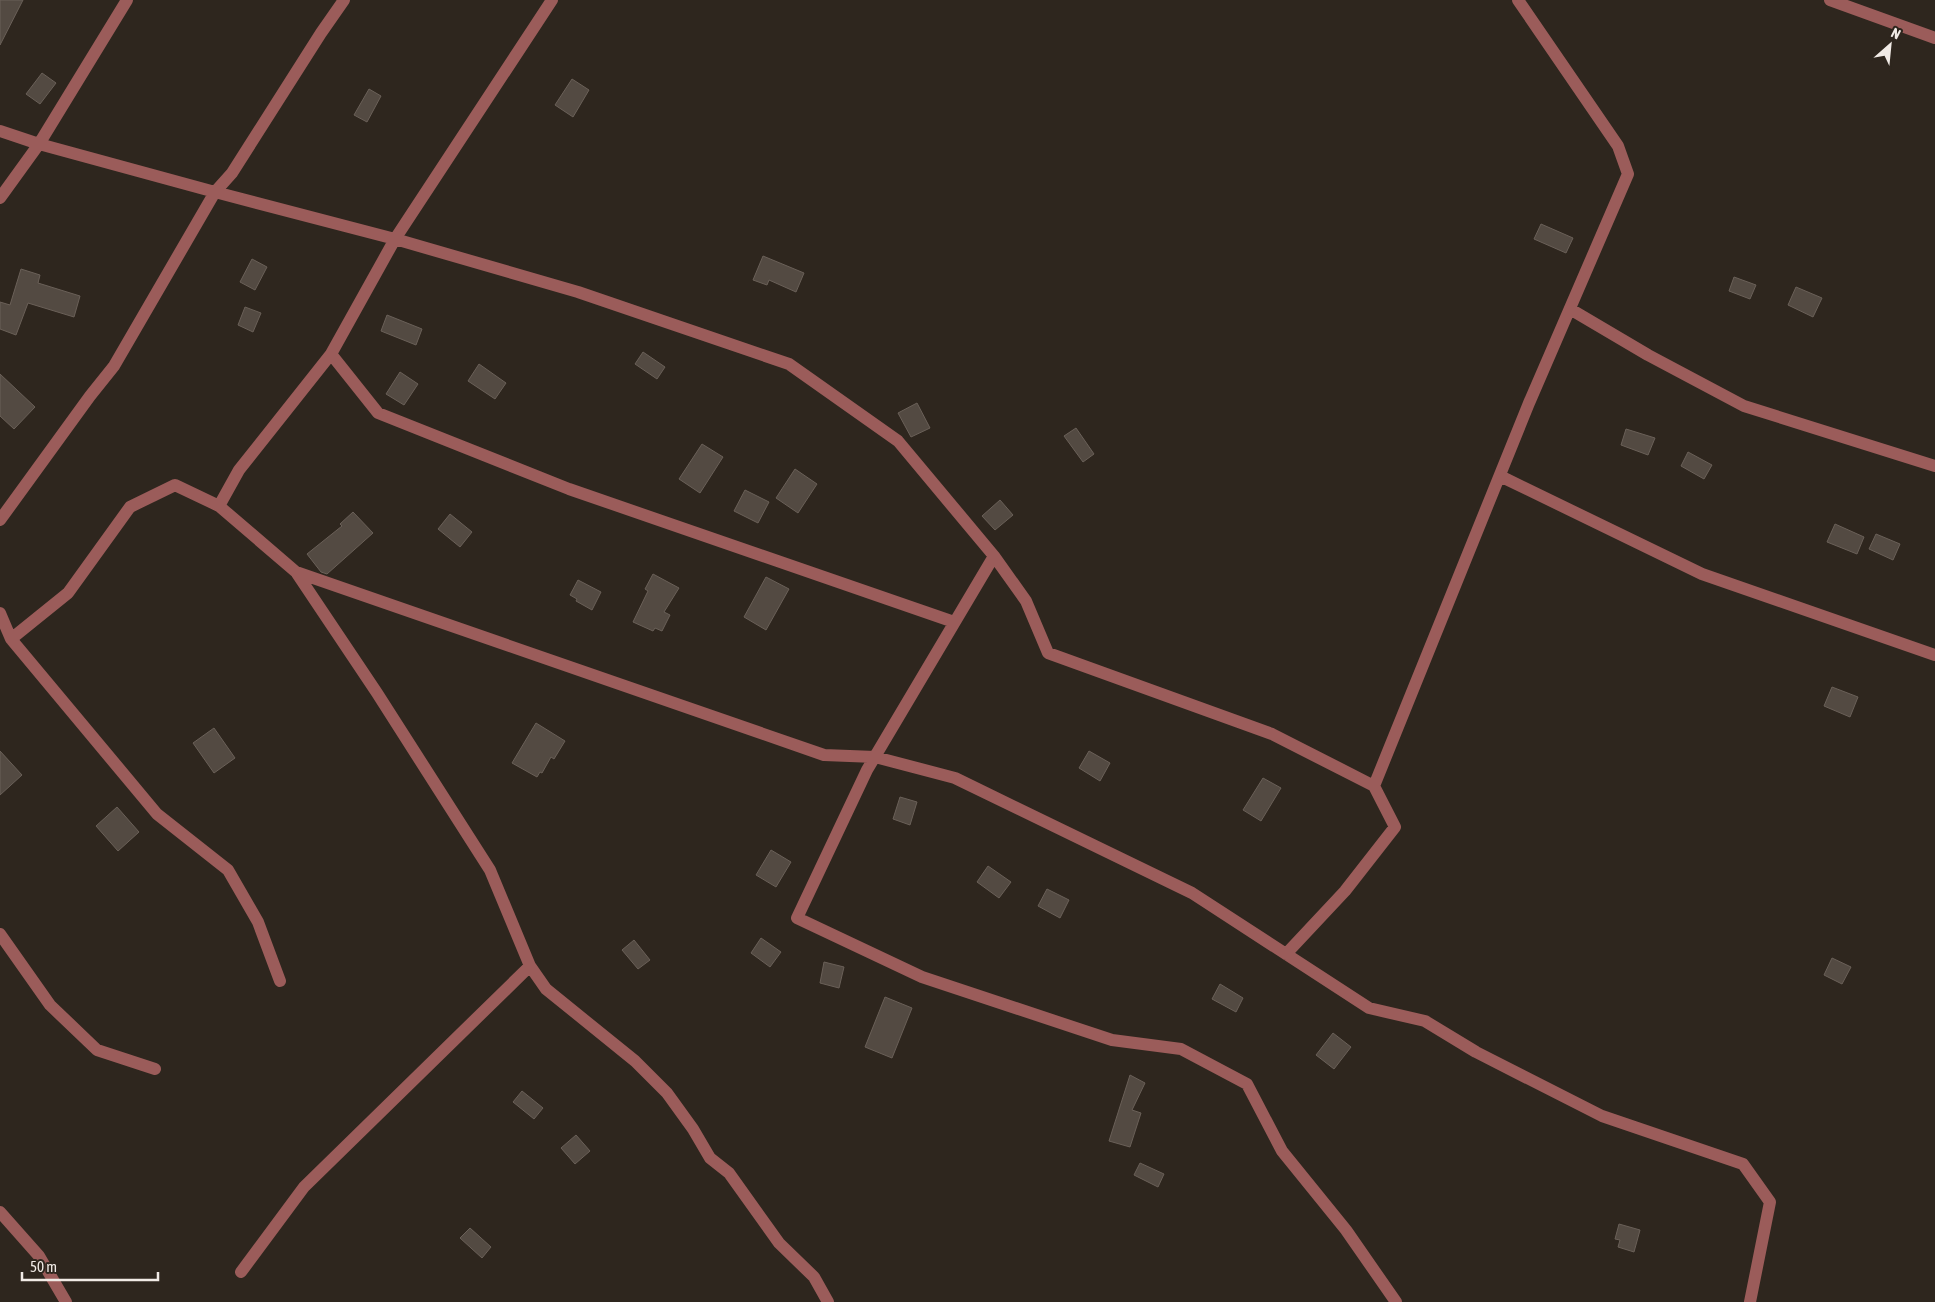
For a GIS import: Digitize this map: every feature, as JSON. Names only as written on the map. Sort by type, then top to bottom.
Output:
[{"type":"street","points":[[0,198],[39,144],[127,0]]},
{"type":"street","points":[[0,520],[114,366],[215,192],[232,173],[344,0]]},
{"type":"street","points":[[220,506],[239,470],[331,354],[395,240],[552,0]]},
{"type":"street","points":[[1374,786],[1500,476],[1628,174],[1618,146],[1518,0]]},
{"type":"street","points":[[1830,0],[1935,38]]},
{"type":"street","points":[[0,131],[39,144],[395,240],[578,292],[789,364],[898,441],[994,556],[1026,601],[1048,653],[1272,734],[1374,786],[1395,827],[1345,891],[1286,954]]},
{"type":"street","points":[[1570,309],[1648,355],[1744,406],[1935,466]]},
{"type":"street","points":[[331,354],[378,413],[569,489],[954,622]]},
{"type":"street","points":[[1500,476],[1702,574],[1935,655]]},
{"type":"street","points":[[11,639],[68,594],[130,507],[175,485],[220,506],[296,572],[377,693],[490,870],[530,966],[546,988],[635,1061],[667,1093],[693,1129],[710,1158],[729,1173],[779,1243],[814,1277],[828,1302]]},
{"type":"street","points":[[994,556],[867,770],[797,918],[922,977],[1112,1040],[1181,1049],[1246,1084],[1282,1151],[1346,1230],[1395,1302]]},
{"type":"street","points":[[296,572],[824,756],[875,756],[955,778],[1192,893],[1369,1008],[1425,1021],[1476,1052],[1602,1116],[1744,1164],[1770,1202],[1750,1302]]},
{"type":"street","points":[[0,613],[11,639],[157,814],[228,870],[258,922],[280,981]]},
{"type":"street","points":[[0,934],[50,1006],[97,1050],[155,1069]]},
{"type":"street","points":[[241,1272],[304,1187],[530,966]]},
{"type":"street","points":[[0,1212],[39,1256],[66,1302]]},
{"type":"building","points":[[0,0],[23,0],[0,45]]},
{"type":"building","points":[[42,73],[56,83],[40,104],[26,94]]},
{"type":"building","points":[[572,79],[589,90],[573,117],[555,105]]},
{"type":"building","points":[[369,89],[381,96],[367,122],[354,115]]},
{"type":"building","points":[[1541,224],[1573,238],[1566,253],[1534,239]]},
{"type":"building","points":[[763,256],[804,273],[796,292],[769,280],[767,285],[753,280]]},
{"type":"building","points":[[252,259],[267,267],[255,290],[240,282]]},
{"type":"building","points":[[21,269],[40,275],[38,283],[80,296],[74,317],[28,303],[16,335],[0,329],[0,302],[10,305]]},
{"type":"building","points":[[1734,277],[1756,285],[1750,299],[1729,291]]},
{"type":"building","points":[[1796,287],[1822,298],[1813,317],[1788,305]]},
{"type":"building","points":[[245,307],[261,313],[253,332],[238,325]]},
{"type":"building","points":[[387,315],[422,329],[416,345],[381,331]]},
{"type":"building","points":[[643,352],[665,367],[657,379],[635,364]]},
{"type":"building","points":[[479,364],[506,383],[495,399],[468,381]]},
{"type":"building","points":[[400,372],[418,384],[404,405],[386,394]]},
{"type":"building","points":[[0,374],[35,407],[14,429],[0,416]]},
{"type":"building","points":[[917,403],[930,428],[911,437],[898,413]]},
{"type":"building","points":[[1076,428],[1094,454],[1083,462],[1064,436]]},
{"type":"building","points":[[1626,429],[1655,438],[1648,455],[1621,445]]},
{"type":"building","points":[[702,444],[723,457],[700,493],[679,479]]},
{"type":"building","points":[[1688,452],[1712,465],[1704,479],[1681,466]]},
{"type":"building","points":[[795,469],[817,484],[798,513],[776,498]]},
{"type":"building","points":[[745,490],[769,502],[758,523],[734,511]]},
{"type":"building","points":[[1000,500],[1013,515],[995,530],[982,516]]},
{"type":"building","points":[[353,512],[373,533],[327,574],[321,572],[307,554],[342,526],[340,524]]},
{"type":"building","points":[[450,514],[472,532],[460,547],[438,529]]},
{"type":"building","points":[[1835,524],[1864,537],[1857,554],[1827,542]]},
{"type":"building","points":[[1876,534],[1900,544],[1893,560],[1869,549]]},
{"type":"building","points":[[653,574],[679,588],[664,612],[670,615],[662,631],[655,628],[653,631],[633,622],[648,591],[645,589]]},
{"type":"building","points":[[766,577],[789,589],[766,630],[744,617]]},
{"type":"building","points":[[578,580],[601,592],[592,610],[576,601],[577,599],[570,595]]},
{"type":"building","points":[[1832,687],[1858,697],[1850,717],[1824,706]]},
{"type":"building","points":[[536,723],[565,741],[554,759],[551,757],[542,773],[540,772],[537,777],[512,763]]},
{"type":"building","points":[[214,728],[235,758],[214,773],[193,743]]},
{"type":"building","points":[[0,751],[22,775],[0,795]]},
{"type":"building","points":[[1089,751],[1110,763],[1100,781],[1079,768]]},
{"type":"building","points":[[1263,778],[1281,788],[1261,821],[1243,810]]},
{"type":"building","points":[[900,797],[917,802],[910,825],[893,819]]},
{"type":"building","points":[[117,807],[139,832],[118,851],[96,826]]},
{"type":"building","points":[[771,850],[791,862],[776,887],[756,875]]},
{"type":"building","points":[[988,866],[1011,882],[999,898],[977,882]]},
{"type":"building","points":[[1047,889],[1069,900],[1060,918],[1038,906]]},
{"type":"building","points":[[761,938],[781,952],[770,967],[751,953]]},
{"type":"building","points":[[634,940],[650,960],[638,969],[622,950]]},
{"type":"building","points":[[1832,958],[1851,967],[1842,984],[1824,975]]},
{"type":"building","points":[[824,962],[844,967],[839,988],[820,983]]},
{"type":"building","points":[[1220,984],[1243,998],[1236,1012],[1212,999]]},
{"type":"building","points":[[885,997],[912,1008],[892,1058],[865,1047]]},
{"type":"building","points":[[1333,1033],[1351,1047],[1334,1069],[1316,1055]]},
{"type":"building","points":[[1130,1075],[1145,1083],[1132,1110],[1141,1113],[1130,1147],[1109,1141]]},
{"type":"building","points":[[522,1091],[543,1108],[534,1119],[513,1102]]},
{"type":"building","points":[[576,1135],[590,1151],[575,1164],[561,1148]]},
{"type":"building","points":[[1140,1163],[1164,1174],[1158,1187],[1134,1175]]},
{"type":"building","points":[[1619,1224],[1640,1230],[1634,1252],[1618,1247],[1620,1240],[1615,1239]]},
{"type":"building","points":[[470,1228],[491,1247],[482,1258],[460,1238]]}]
